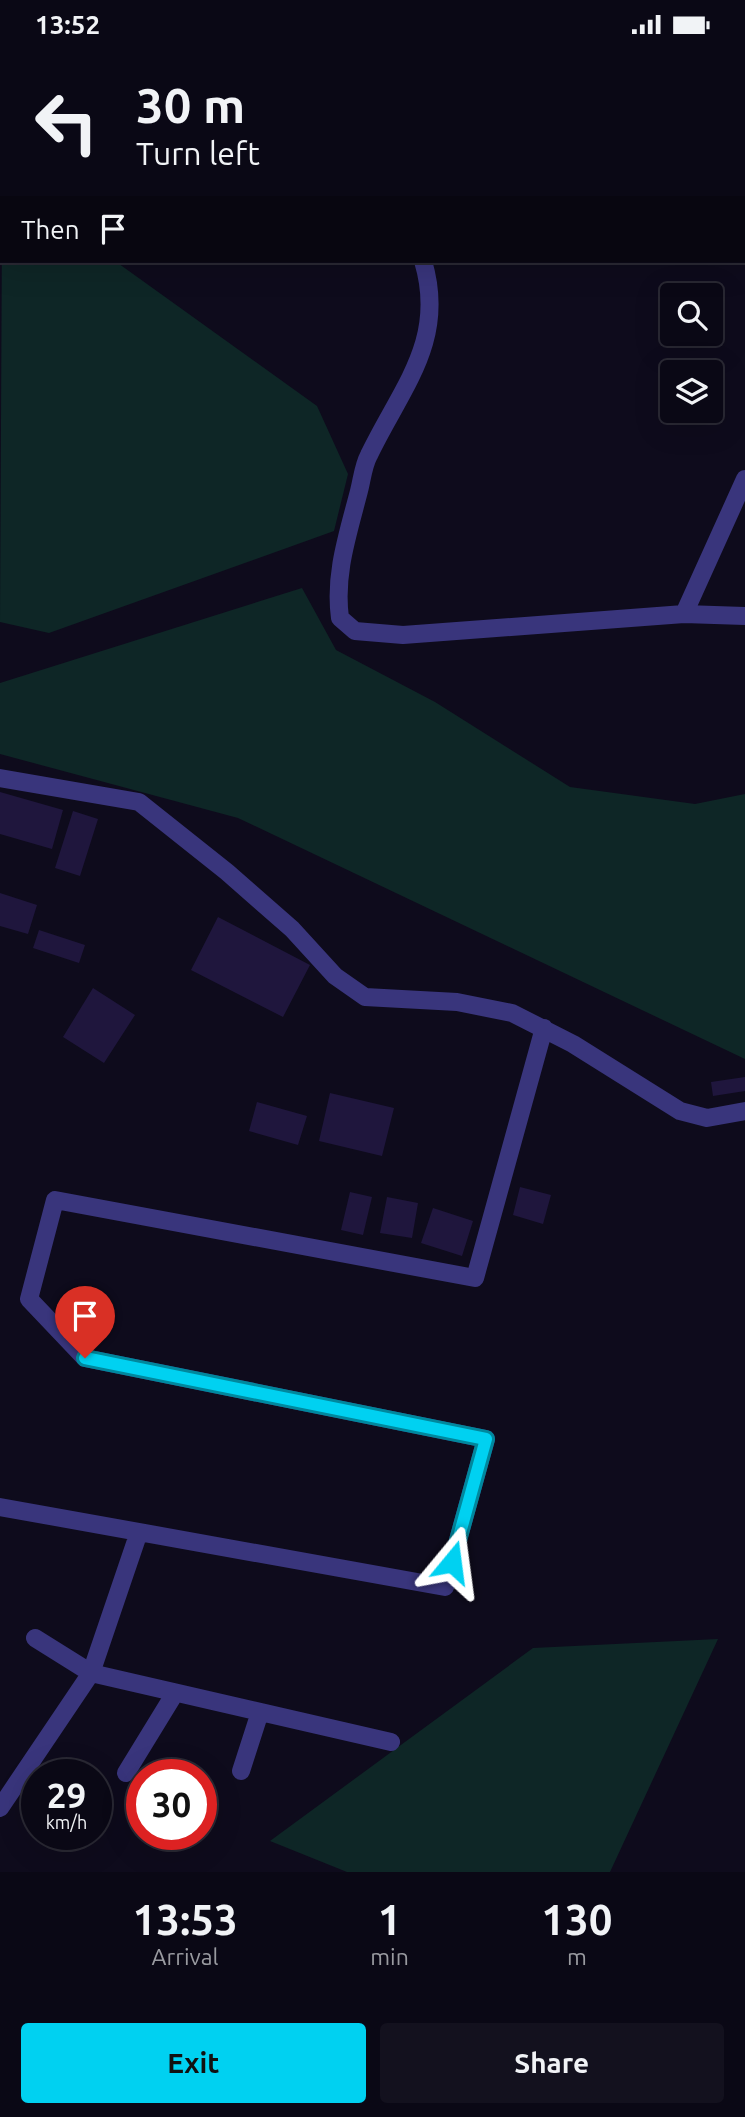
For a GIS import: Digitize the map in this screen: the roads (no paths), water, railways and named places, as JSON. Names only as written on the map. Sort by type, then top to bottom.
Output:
[{"type":"street","points":[[424,263],[429,279],[431,319],[421,355],[407,388],[367,458],[337,589],[340,618],[355,631],[403,635],[684,614],[745,616]]},
{"type":"street","points":[[684,614],[745,479]]},
{"type":"street","points":[[0,778],[139,802],[227,872],[292,929],[335,976],[365,997],[457,1002],[512,1013],[544,1028],[680,1111],[707,1118],[745,1111]]},
{"type":"street","points":[[0,1507],[445,1587],[486,1439],[85,1358],[29,1299],[55,1200],[475,1278],[544,1028]]},
{"type":"street","points":[[0,1808],[91,1674],[139,1532]]},
{"type":"street","points":[[34,1638],[91,1674],[391,1742]]},
{"type":"street","points":[[134,1759],[174,1693]]},
{"type":"street","points":[[242,1771],[260,1712]]}]
